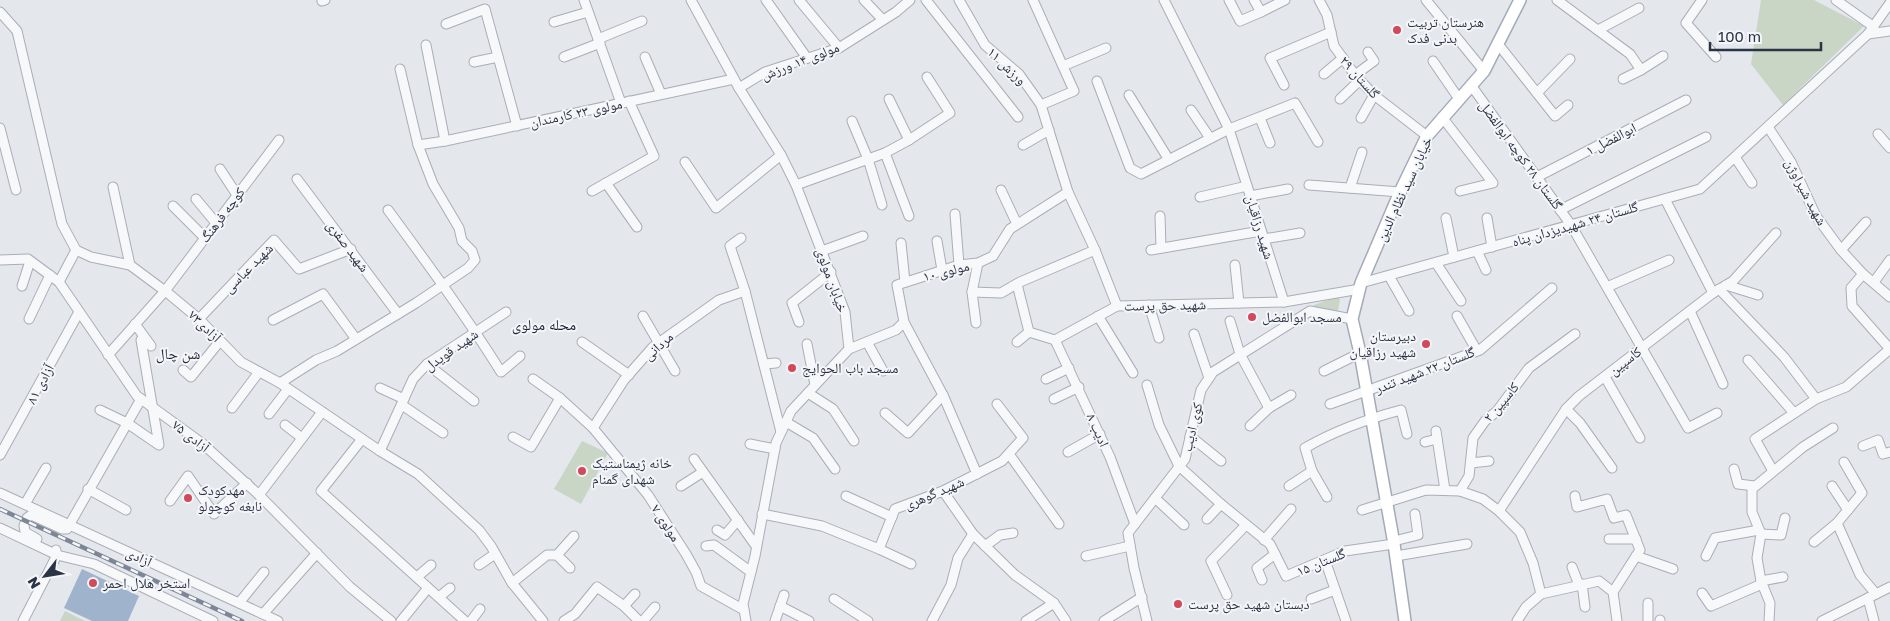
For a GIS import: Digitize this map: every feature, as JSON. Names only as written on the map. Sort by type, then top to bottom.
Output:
[{"type":"main road","name":"خیابان سید نظام الدین","points":[[1352,319],[1361,286],[1400,192],[1427,136],[1484,71],[1520,0]]},
{"type":"main road","points":[[1352,319],[1395,547],[1405,621]]},
{"type":"street","points":[[584,0],[625,102],[654,156],[592,190]]},
{"type":"street","name":"خیابان مولوی","points":[[691,0],[739,88],[781,155],[796,185],[845,312],[849,349]]},
{"type":"street","points":[[766,0],[807,58]]},
{"type":"street","points":[[799,0],[838,48]]},
{"type":"street","points":[[864,0],[883,20]]},
{"type":"street","name":"مولوی ۱۴ ورزش","points":[[739,88],[765,72],[838,48],[883,20],[910,0]]},
{"type":"street","points":[[926,0],[1018,117]]},
{"type":"street","name":"ورزش ۱۱","points":[[959,0],[985,45],[1019,74],[1041,105],[1068,192],[1095,250],[1116,306]]},
{"type":"street","points":[[1033,0],[1074,91],[1041,105]]},
{"type":"street","name":"شهید رزاقیان","points":[[1164,0],[1229,129],[1284,302]]},
{"type":"street","points":[[1229,0],[1240,21],[1285,0]]},
{"type":"street","points":[[1254,0],[1261,12]]},
{"type":"street","name":"گلستان ۲۹","points":[[1319,0],[1327,15],[1334,46],[1358,78],[1374,95],[1427,136]]},
{"type":"street","points":[[1426,0],[1484,71]]},
{"type":"street","points":[[1556,0],[1630,54],[1641,70]]},
{"type":"street","points":[[1702,0],[1686,24],[1716,57]]},
{"type":"street","points":[[1836,0],[1871,31],[1890,31]]},
{"type":"street","name":"گلستان ۲۴ شهیدیزدان پناه","points":[[1307,298],[1361,286],[1389,276],[1700,189],[1871,31],[1890,3]]},
{"type":"street","points":[[1598,30],[1639,8]]},
{"type":"street","points":[[446,24],[485,9],[517,126]]},
{"type":"street","points":[[0,12],[17,30],[62,224],[76,250],[58,282]]},
{"type":"street","points":[[554,22],[588,12]]},
{"type":"street","points":[[564,57],[642,21]]},
{"type":"street","points":[[1284,85],[1270,58],[1331,32]]},
{"type":"street","points":[[1498,44],[1555,116],[1568,105]]},
{"type":"street","points":[[426,45],[445,141]]},
{"type":"street","points":[[1063,66],[1106,48]]},
{"type":"street","points":[[1340,99],[1374,61],[1368,52]]},
{"type":"street","points":[[1623,79],[1663,56]]},
{"type":"street","points":[[474,62],[498,57]]},
{"type":"street","points":[[645,57],[661,94]]},
{"type":"street","points":[[1324,74],[1343,58]]},
{"type":"street","points":[[1537,93],[1570,59]]},
{"type":"street","points":[[1433,61],[1460,99]]},
{"type":"street","points":[[268,414],[284,386],[316,360],[337,351],[398,314],[468,268],[475,260],[475,256],[462,241],[459,228],[433,184],[418,145],[400,69]]},
{"type":"street","points":[[796,185],[885,153],[909,140],[950,113],[927,77]]},
{"type":"street","name":"مولوی ۲۳ کارمندان","points":[[418,145],[517,126],[734,78]]},
{"type":"street","points":[[1097,81],[1130,168],[1141,174],[1229,129],[1295,103],[1318,142]]},
{"type":"street","name":"گلستان ۲۸ کوچه ابوالفضل","points":[[1471,85],[1571,225],[1688,428],[1717,413]]},
{"type":"street","points":[[1129,95],[1169,160]]},
{"type":"street","points":[[1361,118],[1374,95]]},
{"type":"street","points":[[889,99],[909,140]]},
{"type":"street","name":"ابوالفضل ۱","points":[[1537,177],[1686,100]]},
{"type":"street","points":[[1191,110],[1210,138]]},
{"type":"street","points":[[1442,117],[1493,182],[1460,191]]},
{"type":"street","points":[[1260,118],[1270,143]]},
{"type":"street","points":[[852,122],[868,159],[882,205]]},
{"type":"street","name":"شهید شیراوژن","points":[[1768,127],[1791,162],[1816,216],[1841,250],[1863,274],[1890,297]]},
{"type":"street","points":[[1022,145],[1049,130]]},
{"type":"street","points":[[0,133],[16,190]]},
{"type":"street","points":[[1878,134],[1890,148]]},
{"type":"street","points":[[1560,210],[1706,137]]},
{"type":"street","name":"کوچه فرهنگ","points":[[108,355],[165,291],[279,140]]},
{"type":"street","points":[[1350,188],[1362,152]]},
{"type":"street","points":[[885,153],[909,216]]},
{"type":"street","points":[[685,162],[716,208],[781,155]]},
{"type":"street","points":[[1735,157],[1752,184]]},
{"type":"street","points":[[220,169],[237,195]]},
{"type":"street","name":"شهید صفری","points":[[298,179],[398,314]]},
{"type":"street","points":[[606,183],[638,228]]},
{"type":"street","points":[[1310,185],[1400,192]]},
{"type":"street","points":[[1200,197],[1247,186]]},
{"type":"street","points":[[114,187],[130,265]]},
{"type":"street","points":[[1250,196],[1288,188]]},
{"type":"street","points":[[1001,190],[1017,224]]},
{"type":"street","name":"مولوی ۱۰","points":[[904,322],[897,285],[959,265],[978,263],[993,256],[1010,229],[1068,192]]},
{"type":"street","points":[[196,199],[216,223]]},
{"type":"street","points":[[1665,199],[1720,289],[1784,357],[1816,399]]},
{"type":"street","points":[[173,206],[205,238]]},
{"type":"street","points":[[388,210],[443,284],[501,372],[520,356]]},
{"type":"street","points":[[955,214],[959,265]]},
{"type":"street","points":[[1160,216],[1161,248]]},
{"type":"street","points":[[1446,218],[1454,258]]},
{"type":"street","points":[[1487,218],[1492,247]]},
{"type":"street","points":[[1841,250],[1866,222]]},
{"type":"street","points":[[1152,250],[1262,235],[1300,233]]},
{"type":"street","name":"کاسپین","points":[[1499,511],[1566,409],[1579,396],[1690,311],[1733,281],[1776,233]]},
{"type":"street","points":[[822,250],[863,236]]},
{"type":"street","points":[[741,238],[730,246],[745,291],[781,432]]},
{"type":"street","name":"شهید عباسی","points":[[199,319],[274,240],[299,269],[351,249]]},
{"type":"street","points":[[937,241],[942,270]]},
{"type":"street","points":[[901,243],[905,282]]},
{"type":"street","name":"آزادی۷۳","points":[[76,250],[91,257],[130,265],[199,319],[241,362],[284,386],[380,452],[418,474],[479,530],[512,583],[543,621]]},
{"type":"street","points":[[972,292],[1001,293],[1017,284],[1095,250]]},
{"type":"street","points":[[1477,251],[1486,270]]},
{"type":"street","points":[[0,260],[28,259],[30,261],[22,286]]},
{"type":"street","points":[[1607,287],[1669,260]]},
{"type":"street","points":[[1874,282],[1890,260]]},
{"type":"street","name":"آزادی ۷۵","points":[[30,261],[58,282],[137,396],[203,444],[260,495],[350,586],[391,621]]},
{"type":"street","points":[[976,323],[972,292],[978,263]]},
{"type":"street","points":[[1436,263],[1462,301]]},
{"type":"street","points":[[1235,265],[1238,303]]},
{"type":"street","points":[[798,322],[792,303],[831,272]]},
{"type":"street","points":[[1773,471],[1755,439],[1816,399],[1846,387],[1890,349],[1852,306],[1851,288],[1863,274]]},
{"type":"street","points":[[30,319],[50,276]]},
{"type":"street","points":[[1389,276],[1409,311]]},
{"type":"street","points":[[1017,284],[1030,332]]},
{"type":"street","name":"گلستان ۲۲ شهید تندر","points":[[1330,404],[1477,351],[1552,288]]},
{"type":"street","points":[[1720,289],[1758,295]]},
{"type":"street","name":"مردانی","points":[[593,428],[629,375],[658,343],[719,300],[745,291]]},
{"type":"street","points":[[273,320],[324,294],[356,339]]},
{"type":"street","points":[[1284,302],[1307,298],[1310,311],[1352,319]]},
{"type":"street","name":"شهید حق پرست","points":[[1055,340],[1116,306],[1284,302]]},
{"type":"street","points":[[1149,305],[1159,338]]},
{"type":"street","name":"کوی ادیب","points":[[1147,621],[1128,533],[1185,459],[1201,390],[1213,372],[1310,311]]},
{"type":"street","points":[[1690,311],[1723,384]]},
{"type":"street","name":"آزادی ۸۱","points":[[0,456],[79,312]]},
{"type":"street","name":"شهید قویدل","points":[[380,452],[413,379],[427,364],[506,312]]},
{"type":"street","points":[[643,316],[676,371]]},
{"type":"street","points":[[1098,316],[1133,373]]},
{"type":"street","points":[[1457,316],[1477,351]]},
{"type":"street","points":[[1230,321],[1240,354],[1269,408]]},
{"type":"street","points":[[746,621],[743,604],[775,449],[781,432],[791,411],[849,349],[896,330],[904,322],[942,395],[976,474]]},
{"type":"street","points":[[135,324],[151,346]]},
{"type":"street","points":[[1030,332],[1055,340]]},
{"type":"street","points":[[1017,342],[1030,332]]},
{"type":"street","points":[[1194,334],[1209,378]]},
{"type":"street","name":"کاسپین ۲","points":[[1460,491],[1469,476],[1473,438],[1485,421],[1497,411],[1529,368],[1575,334]]},
{"type":"street","points":[[100,410],[127,423],[159,446],[141,340]]},
{"type":"street","points":[[183,370],[191,377],[220,340]]},
{"type":"street","name":"ادیب ۸","points":[[1055,340],[1100,434],[1135,524]]},
{"type":"street","points":[[582,342],[629,375]]},
{"type":"street","points":[[867,342],[883,371]]},
{"type":"street","points":[[807,344],[815,385]]},
{"type":"street","points":[[1324,371],[1360,354]]},
{"type":"street","points":[[1748,360],[1794,413]]},
{"type":"street","points":[[764,364],[776,363]]},
{"type":"street","points":[[427,364],[474,401]]},
{"type":"street","points":[[1046,378],[1069,368]]},
{"type":"street","points":[[232,408],[259,372]]},
{"type":"street","points":[[1605,377],[1640,438]]},
{"type":"street","name":"مولوی ۷","points":[[533,379],[560,398],[593,428],[648,495],[686,554],[701,586],[744,610]]},
{"type":"street","points":[[1147,385],[1159,424],[1179,466]]},
{"type":"street","points":[[1054,399],[1079,387]]},
{"type":"street","points":[[380,388],[403,402],[443,433]]},
{"type":"street","points":[[808,392],[833,409],[854,441]]},
{"type":"street","points":[[885,413],[908,433],[942,395]]},
{"type":"street","points":[[1250,426],[1269,408],[1291,395]]},
{"type":"street","points":[[513,438],[531,447],[560,398]]},
{"type":"street","points":[[56,551],[25,532],[25,521],[31,515],[66,529],[141,399]]},
{"type":"street","points":[[997,404],[1023,438],[1009,454],[1059,524]]},
{"type":"street","points":[[1566,409],[1580,422],[1612,468]]},
{"type":"street","points":[[1327,498],[1312,471],[1305,448],[1331,433],[1371,418],[1400,410],[1407,434]]},
{"type":"street","points":[[260,495],[322,412]]},
{"type":"street","points":[[786,422],[813,438],[835,469]]},
{"type":"street","points":[[285,425],[302,438]]},
{"type":"street","points":[[1769,621],[1770,603],[1762,582],[1757,558],[1760,532],[1752,512],[1752,489],[1803,447],[1833,428]]},
{"type":"street","points":[[1068,452],[1100,434]]},
{"type":"street","points":[[1425,442],[1437,435],[1445,490]]},
{"type":"street","points":[[1190,436],[1222,461]]},
{"type":"street","points":[[362,439],[321,491],[466,621]]},
{"type":"street","points":[[1864,446],[1878,440],[1883,454],[1890,452]]},
{"type":"street","points":[[750,444],[775,449]]},
{"type":"street","name":"شهید گوهری","points":[[879,549],[896,509],[943,491],[1002,461],[1009,454]]},
{"type":"street","points":[[694,459],[756,546]]},
{"type":"street","points":[[1471,463],[1489,461]]},
{"type":"street","points":[[1814,542],[1837,523],[1862,493],[1844,462]]},
{"type":"street","name":"گلستان ۱۵","points":[[1179,466],[1220,504],[1270,544],[1286,576],[1345,551],[1395,547]]},
{"type":"street","points":[[26,504],[46,468]]},
{"type":"street","points":[[1734,469],[1738,484],[1755,486]]},
{"type":"street","points":[[1289,486],[1312,471]]},
{"type":"street","points":[[682,486],[703,472]]},
{"type":"street","points":[[170,501],[188,476],[214,514],[247,483]]},
{"type":"street","points":[[1832,486],[1848,510]]},
{"type":"street","points":[[88,489],[126,510]]},
{"type":"street","points":[[1362,510],[1426,490],[1460,491],[1483,499],[1499,511],[1520,532],[1533,563],[1541,594]]},
{"type":"street","points":[[943,491],[973,534],[1015,575],[1054,604],[1066,621]]},
{"type":"street","name":"آزادی","points":[[0,493],[278,621]]},
{"type":"street","points":[[846,496],[892,517]]},
{"type":"street","points":[[1575,496],[1577,507],[1607,499],[1614,518],[1626,514],[1640,550],[1613,592],[1617,621]]},
{"type":"street","points":[[1155,498],[1184,525]]},
{"type":"street","points":[[1207,519],[1220,504]]},
{"type":"street","points":[[1264,540],[1291,509]]},
{"type":"street","points":[[762,514],[822,526],[911,564]]},
{"type":"street","points":[[1395,547],[1418,535],[1415,514]]},
{"type":"street","points":[[1706,556],[1716,538],[1760,532],[1781,535],[1785,518]]},
{"type":"street","points":[[717,530],[725,535],[738,520]]},
{"type":"street","points":[[1837,523],[1860,575],[1872,596],[1874,621]]},
{"type":"street","points":[[1227,595],[1211,561],[1246,525]]},
{"type":"street","points":[[0,528],[94,564],[213,621]]},
{"type":"street","points":[[986,546],[1000,535],[1012,533]]},
{"type":"street","points":[[932,621],[951,585],[958,558],[973,534]]},
{"type":"street","points":[[558,555],[574,536]]},
{"type":"street","points":[[1609,539],[1636,539]]},
{"type":"street","points":[[1395,547],[1467,544]]},
{"type":"street","points":[[706,546],[714,545],[751,572]]},
{"type":"street","points":[[1086,556],[1130,546]]},
{"type":"street","points":[[23,621],[56,551]]},
{"type":"street","points":[[263,614],[317,553]]},
{"type":"street","points":[[479,565],[495,554]]},
{"type":"street","points":[[1262,580],[1257,568],[1275,554]]},
{"type":"street","points":[[512,583],[547,555],[558,555],[570,568]]},
{"type":"street","points":[[1636,556],[1674,569]]},
{"type":"street","points":[[1325,560],[1346,621]]},
{"type":"street","points":[[417,577],[431,565]]},
{"type":"street","points":[[1572,566],[1580,585],[1585,606]]},
{"type":"street","points":[[239,603],[264,572]]},
{"type":"street","points":[[1702,593],[1711,606],[1762,582],[1783,577]]},
{"type":"street","points":[[1517,621],[1526,607],[1541,594],[1599,581],[1613,592]]},
{"type":"street","points":[[564,621],[575,614],[596,587],[624,606],[641,621],[655,607]]},
{"type":"street","points":[[1822,621],[1890,587]]},
{"type":"street","points":[[401,621],[428,588]]},
{"type":"street","points":[[439,597],[450,588]]},
{"type":"street","points":[[1311,600],[1335,590]]},
{"type":"street","points":[[624,606],[635,594]]},
{"type":"street","points":[[775,621],[784,594]]},
{"type":"street","points":[[1104,621],[1142,597]]},
{"type":"street","points":[[834,598],[868,621]]},
{"type":"street","points":[[1648,603],[1648,621]]},
{"type":"street","points":[[1026,621],[1054,604]]},
{"type":"street","points":[[780,606],[809,621]]},
{"type":"street","points":[[471,621],[480,609]]},
{"type":"green space","points":[[1761,0],[1814,0],[1864,26],[1783,105],[1751,64]]},
{"type":"green space","points":[[1336,297],[1340,299],[1338,312],[1314,307],[1314,305]]},
{"type":"green space","name":"خانه ژیمناستیک شهدای گمنام","points":[[582,441],[608,453],[581,504],[554,489]]},
{"type":"green space","points":[[65,611],[85,621],[60,621]]},
{"type":"water","name":"استخر هلال احمر","points":[[82,569],[139,596],[128,621],[92,621],[64,608]]},
{"type":"railway","points":[[0,509],[242,621]]},
{"type":"place","name":"هنرستان تربیت بدنی فدک","points":[[1397,30]]},
{"type":"place","name":"مسجد ابوالفضل","points":[[1252,317]]},
{"type":"place","name":"دبیرستان شهید رزاقیان","points":[[1426,344]]},
{"type":"place","name":"مسجد باب الحوایج","points":[[792,368]]},
{"type":"place","name":"خانه ژیمناستیک شهدای گمنام","points":[[582,471]]},
{"type":"place","name":"مهدکودک نابغه کوچولو","points":[[188,498]]},
{"type":"place","name":"استخر هلال احمر","points":[[93,583]]},
{"type":"place","name":"دبستان شهید حق پرست","points":[[1178,604]]},
{"type":"district","name":"محله مولوی","points":[[544,325]]},
{"type":"district","name":"شن چال","points":[[178,354]]}]
